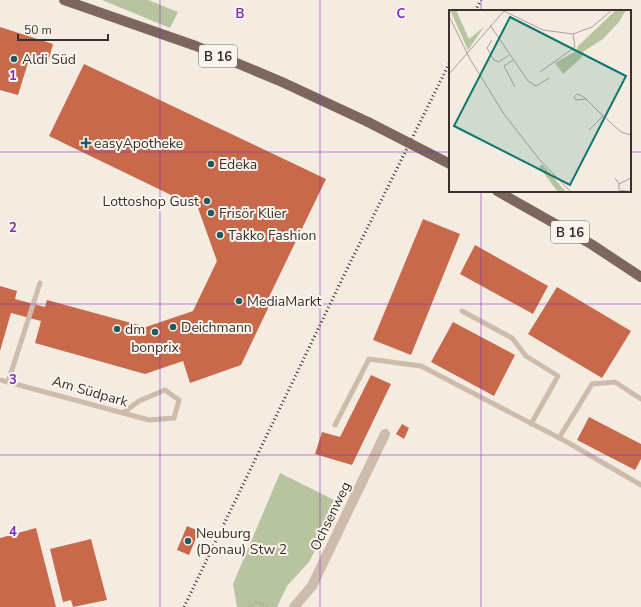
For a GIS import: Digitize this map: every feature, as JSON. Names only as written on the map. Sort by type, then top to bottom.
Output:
[{"type":"main road","name":"B 16","points":[[64,0],[196,46],[282,82],[368,122],[449,163]]},
{"type":"main road","name":"B 16","points":[[499,192],[591,244],[641,277]]},
{"type":"street","name":"Ochsenweg","points":[[294,607],[312,586],[385,434]]},
{"type":"lane","points":[[8,382],[40,283]]},
{"type":"lane","points":[[462,311],[512,338],[526,356],[558,376],[531,424]]},
{"type":"lane","points":[[335,425],[370,359],[421,366],[559,438],[641,485]]},
{"type":"lane","name":"Am Südpark","points":[[0,380],[149,420],[174,418],[178,400],[165,390],[140,401],[124,413]]},
{"type":"lane","points":[[559,438],[592,384],[615,382],[641,398]]},
{"type":"path","points":[[248,607],[258,602],[270,607]]},
{"type":"green space","points":[[102,0],[148,0],[178,12],[170,28]]},
{"type":"green space","points":[[280,473],[340,503],[309,562],[287,586],[277,607],[237,607],[233,584]]},
{"type":"building","name":"Aldi Süd","points":[[0,27],[53,44],[48,62],[30,56],[18,95],[0,90]]},
{"type":"building","points":[[84,64],[326,179],[268,299],[272,300],[241,365],[190,383],[183,361],[145,374],[35,343],[41,321],[11,313],[0,351],[0,286],[17,291],[15,299],[45,307],[47,300],[146,327],[193,311],[217,261],[198,208],[49,136]]},
{"type":"building","points":[[423,219],[460,234],[411,355],[373,340]]},
{"type":"building","points":[[475,245],[548,286],[533,314],[460,274]]},
{"type":"building","points":[[557,287],[631,331],[602,378],[528,334]]},
{"type":"building","points":[[453,322],[515,355],[494,396],[431,362]]},
{"type":"building","points":[[371,375],[391,384],[352,465],[315,454],[322,432],[340,437]]},
{"type":"building","points":[[589,417],[641,444],[641,459],[635,470],[577,440]]},
{"type":"building","points":[[402,424],[409,428],[404,439],[396,434]]},
{"type":"building","name":"Neuburg (Donau) Stw 2","points":[[187,526],[199,531],[189,555],[177,550]]},
{"type":"building","points":[[36,528],[56,607],[0,607],[0,538]]},
{"type":"building","points":[[91,539],[107,600],[73,607],[71,600],[63,602],[50,549]]},
{"type":"railway","points":[[476,10],[481,0]]},
{"type":"railway","points":[[184,607],[347,269],[449,64]]},
{"type":"place","name":"Aldi Süd","points":[[14,59]]},
{"type":"place","name":"easyApotheke","points":[[86,143]]},
{"type":"place","name":"Edeka","points":[[211,164]]},
{"type":"place","name":"Lottoshop Gust","points":[[207,201]]},
{"type":"place","name":"Frisör Klier","points":[[211,213]]},
{"type":"place","name":"Takko Fashion","points":[[220,235]]},
{"type":"place","name":"MediaMarkt","points":[[239,301]]},
{"type":"place","name":"Deichmann","points":[[173,327]]},
{"type":"place","name":"dm","points":[[117,329]]},
{"type":"place","name":"bonprix","points":[[155,332]]},
{"type":"place","name":"Neuburg (Donau) Stw 2","points":[[188,541]]}]
